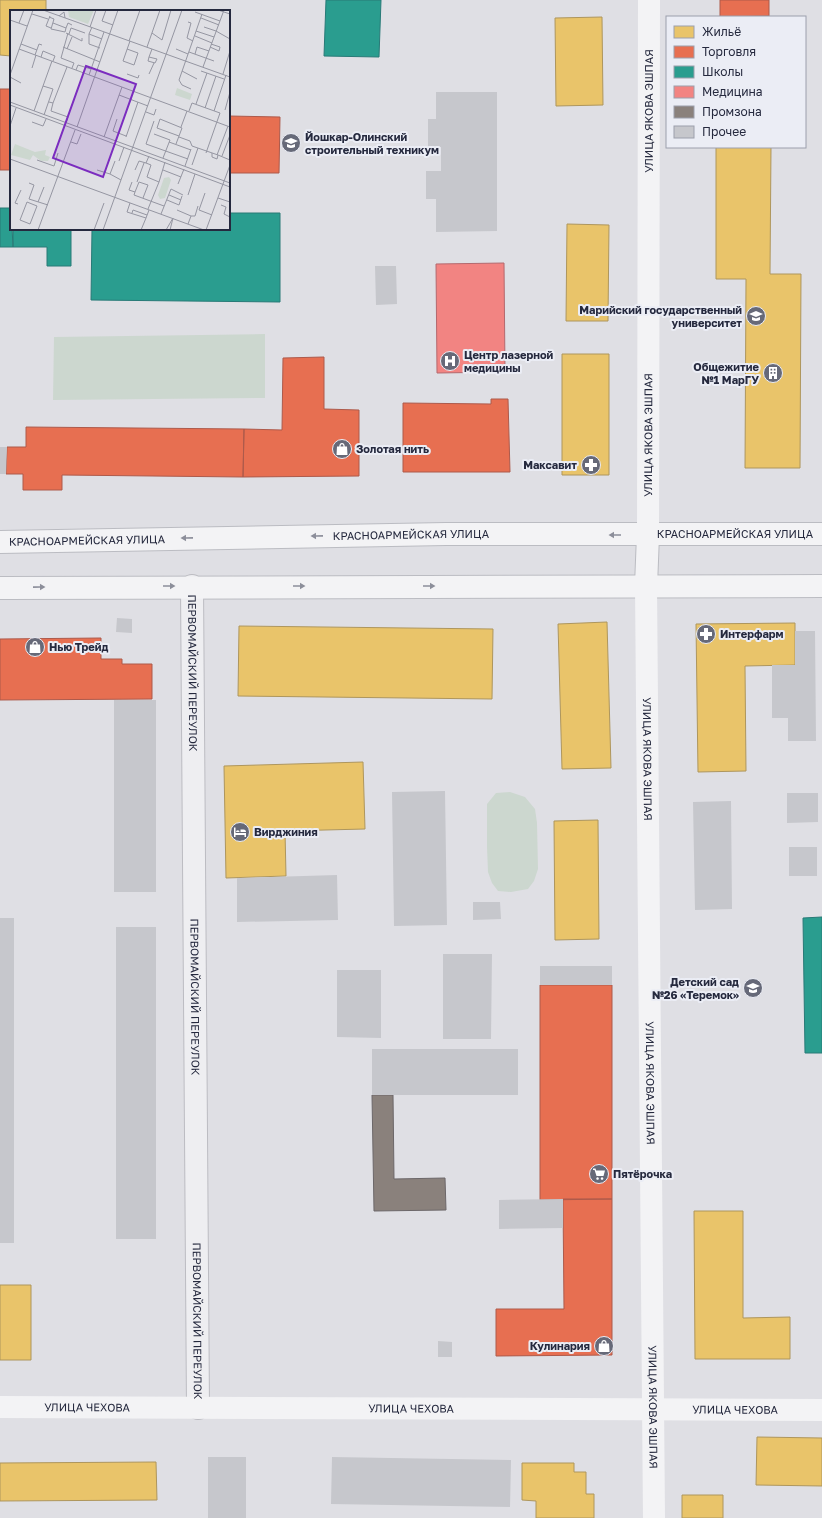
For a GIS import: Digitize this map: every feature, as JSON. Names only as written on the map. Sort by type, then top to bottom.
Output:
[{"type":"street","name":"УЛИЦА ЯКОВА ЭШПАЯ","points":[[649,0],[648,535],[646,586],[654,1518]]},
{"type":"street","name":"КРАСНОАРМЕЙСКАЯ УЛИЦА","points":[[0,542],[446,534],[822,534]]},
{"type":"street","points":[[0,588],[192,586],[822,586]]},
{"type":"street","name":"ПЕРВОМАЙСКИЙ ПЕРЕУЛОК","points":[[192,586],[198,1408]]},
{"type":"street","name":"УЛИЦА ЧЕХОВА","points":[[0,1407],[822,1410]]},
{"type":"shaded area","points":[[265,334],[265,398],[53,400],[54,337]]},
{"type":"shaded area","points":[[510,792],[525,797],[535,809],[537,823],[538,869],[534,881],[528,889],[511,892],[498,891],[492,883],[488,872],[487,847],[487,804],[496,793]]},
{"type":"building: Жильё","points":[[0,0],[46,0],[46,10],[10,10],[10,56],[0,55]]},
{"type":"building: Жильё","points":[[602,17],[603,105],[556,106],[555,18]]},
{"type":"building: Жильё","name":"Общежитие №1 МарГУ","points":[[716,148],[771,148],[770,274],[801,274],[800,468],[745,468],[746,279],[716,279]]},
{"type":"building: Жильё","points":[[567,224],[609,225],[608,321],[566,321]]},
{"type":"building: Жильё","points":[[562,354],[609,354],[609,475],[562,475]]},
{"type":"building: Жильё","points":[[607,622],[611,768],[562,769],[558,624]]},
{"type":"building: Жильё","points":[[795,623],[795,665],[745,666],[746,771],[698,772],[696,624]]},
{"type":"building: Жильё","points":[[239,626],[493,629],[492,699],[238,696]]},
{"type":"building: Жильё","points":[[363,762],[365,829],[285,831],[286,876],[226,878],[224,766]]},
{"type":"building: Жильё","points":[[598,820],[599,939],[555,940],[554,821]]},
{"type":"building: Жильё","points":[[694,1211],[743,1211],[743,1318],[790,1317],[790,1359],[695,1359]]},
{"type":"building: Жильё","points":[[0,1285],[31,1285],[31,1360],[0,1360]]},
{"type":"building: Жильё","points":[[757,1437],[822,1438],[822,1486],[756,1485]]},
{"type":"building: Жильё","points":[[156,1462],[157,1500],[0,1501],[0,1463]]},
{"type":"building: Жильё","points":[[522,1463],[574,1463],[574,1472],[586,1472],[586,1494],[594,1494],[594,1518],[536,1518],[536,1501],[522,1500]]},
{"type":"building: Жильё","points":[[682,1495],[723,1495],[723,1518],[682,1518]]},
{"type":"building: Торговля","points":[[720,0],[769,0],[769,16],[720,16]]},
{"type":"building: Торговля","points":[[0,89],[10,89],[10,170],[0,170]]},
{"type":"building: Торговля","points":[[230,116],[280,117],[279,173],[230,173]]},
{"type":"building: Торговля","points":[[324,357],[324,409],[359,410],[359,476],[243,477],[244,429],[282,430],[283,358]]},
{"type":"building: Торговля","points":[[491,399],[508,399],[510,472],[403,472],[403,403],[491,404]]},
{"type":"building: Торговля","points":[[26,427],[244,429],[243,477],[62,475],[62,490],[23,490],[23,474],[6,474],[7,447],[26,447]]},
{"type":"building: Торговля","points":[[101,638],[101,659],[122,659],[122,664],[152,664],[152,699],[0,700],[0,639]]},
{"type":"building: Торговля","points":[[540,985],[612,985],[612,1199],[540,1200]]},
{"type":"building: Торговля","points":[[563,1199],[612,1199],[612,1355],[496,1356],[496,1309],[564,1309]]},
{"type":"building: Школы","points":[[326,0],[381,0],[379,57],[324,56]]},
{"type":"building: Школы","points":[[0,208],[10,208],[10,230],[12,230],[13,247],[0,247]]},
{"type":"building: Школы","points":[[230,213],[280,213],[280,302],[91,300],[92,230],[230,230]]},
{"type":"building: Школы","points":[[13,230],[71,230],[71,266],[47,266],[47,247],[13,247]]},
{"type":"building: Школы","points":[[822,917],[822,1053],[805,1053],[803,918]]},
{"type":"building: Медицина","points":[[504,263],[505,372],[437,373],[436,264]]},
{"type":"building: Промзона","points":[[372,1095],[393,1095],[394,1179],[445,1178],[446,1210],[374,1211]]},
{"type":"building: Прочее","points":[[436,92],[497,92],[497,231],[436,232],[436,199],[426,199],[426,171],[441,171],[441,147],[428,147],[428,119],[436,119]]},
{"type":"building: Прочее","points":[[375,266],[396,266],[397,304],[376,305]]},
{"type":"building: Прочее","points":[[0,447],[7,447],[6,474],[0,474]]},
{"type":"building: Прочее","points":[[117,618],[132,619],[132,633],[116,632]]},
{"type":"building: Прочее","points":[[795,631],[815,631],[816,741],[788,741],[788,718],[772,718],[772,665],[795,665]]},
{"type":"building: Прочее","points":[[114,700],[156,700],[156,892],[114,892]]},
{"type":"building: Прочее","points":[[445,791],[447,925],[394,926],[392,792]]},
{"type":"building: Прочее","points":[[787,793],[818,793],[818,822],[787,823]]},
{"type":"building: Прочее","points":[[731,801],[732,909],[695,910],[693,802]]},
{"type":"building: Прочее","points":[[789,847],[817,847],[817,876],[789,876]]},
{"type":"building: Прочее","points":[[337,875],[338,920],[237,922],[237,878]]},
{"type":"building: Прочее","points":[[473,902],[500,902],[501,919],[473,920]]},
{"type":"building: Прочее","points":[[0,918],[14,918],[14,1243],[0,1243]]},
{"type":"building: Прочее","points":[[116,927],[156,927],[156,1239],[116,1239]]},
{"type":"building: Прочее","points":[[443,954],[492,954],[491,1039],[443,1039]]},
{"type":"building: Прочее","points":[[540,966],[612,966],[612,985],[540,985]]},
{"type":"building: Прочее","points":[[337,970],[381,970],[381,1038],[337,1037]]},
{"type":"building: Прочее","points":[[372,1049],[518,1049],[518,1095],[372,1095]]},
{"type":"building: Прочее","points":[[563,1199],[563,1228],[499,1229],[499,1200]]},
{"type":"building: Прочее","points":[[438,1341],[452,1342],[452,1357],[438,1357]]},
{"type":"building: Прочее","points":[[208,1457],[246,1457],[246,1518],[208,1518]]},
{"type":"building: Прочее","points":[[332,1457],[511,1460],[510,1507],[331,1504]]},
{"type":"place","name":"Йошкар-Олинский строительный техникум","points":[[291,143]]},
{"type":"place","name":"Марийский государственный университет","points":[[756,316]]},
{"type":"place","name":"Центр лазерной медицины","points":[[450,361]]},
{"type":"place","name":"Общежитие №1 МарГУ","points":[[773,373]]},
{"type":"place","name":"Золотая нить","points":[[342,449]]},
{"type":"place","name":"Максавит","points":[[591,465]]},
{"type":"place","name":"Интерфарм","points":[[706,634]]},
{"type":"place","name":"Нью Трейд","points":[[35,647]]},
{"type":"place","name":"Вирджиния","points":[[240,832]]},
{"type":"place","name":"Детский сад №26 «Теремок»","points":[[753,988]]},
{"type":"place","name":"Пятёрочка","points":[[599,1174]]},
{"type":"place","name":"Кулинария","points":[[604,1346]]}]
